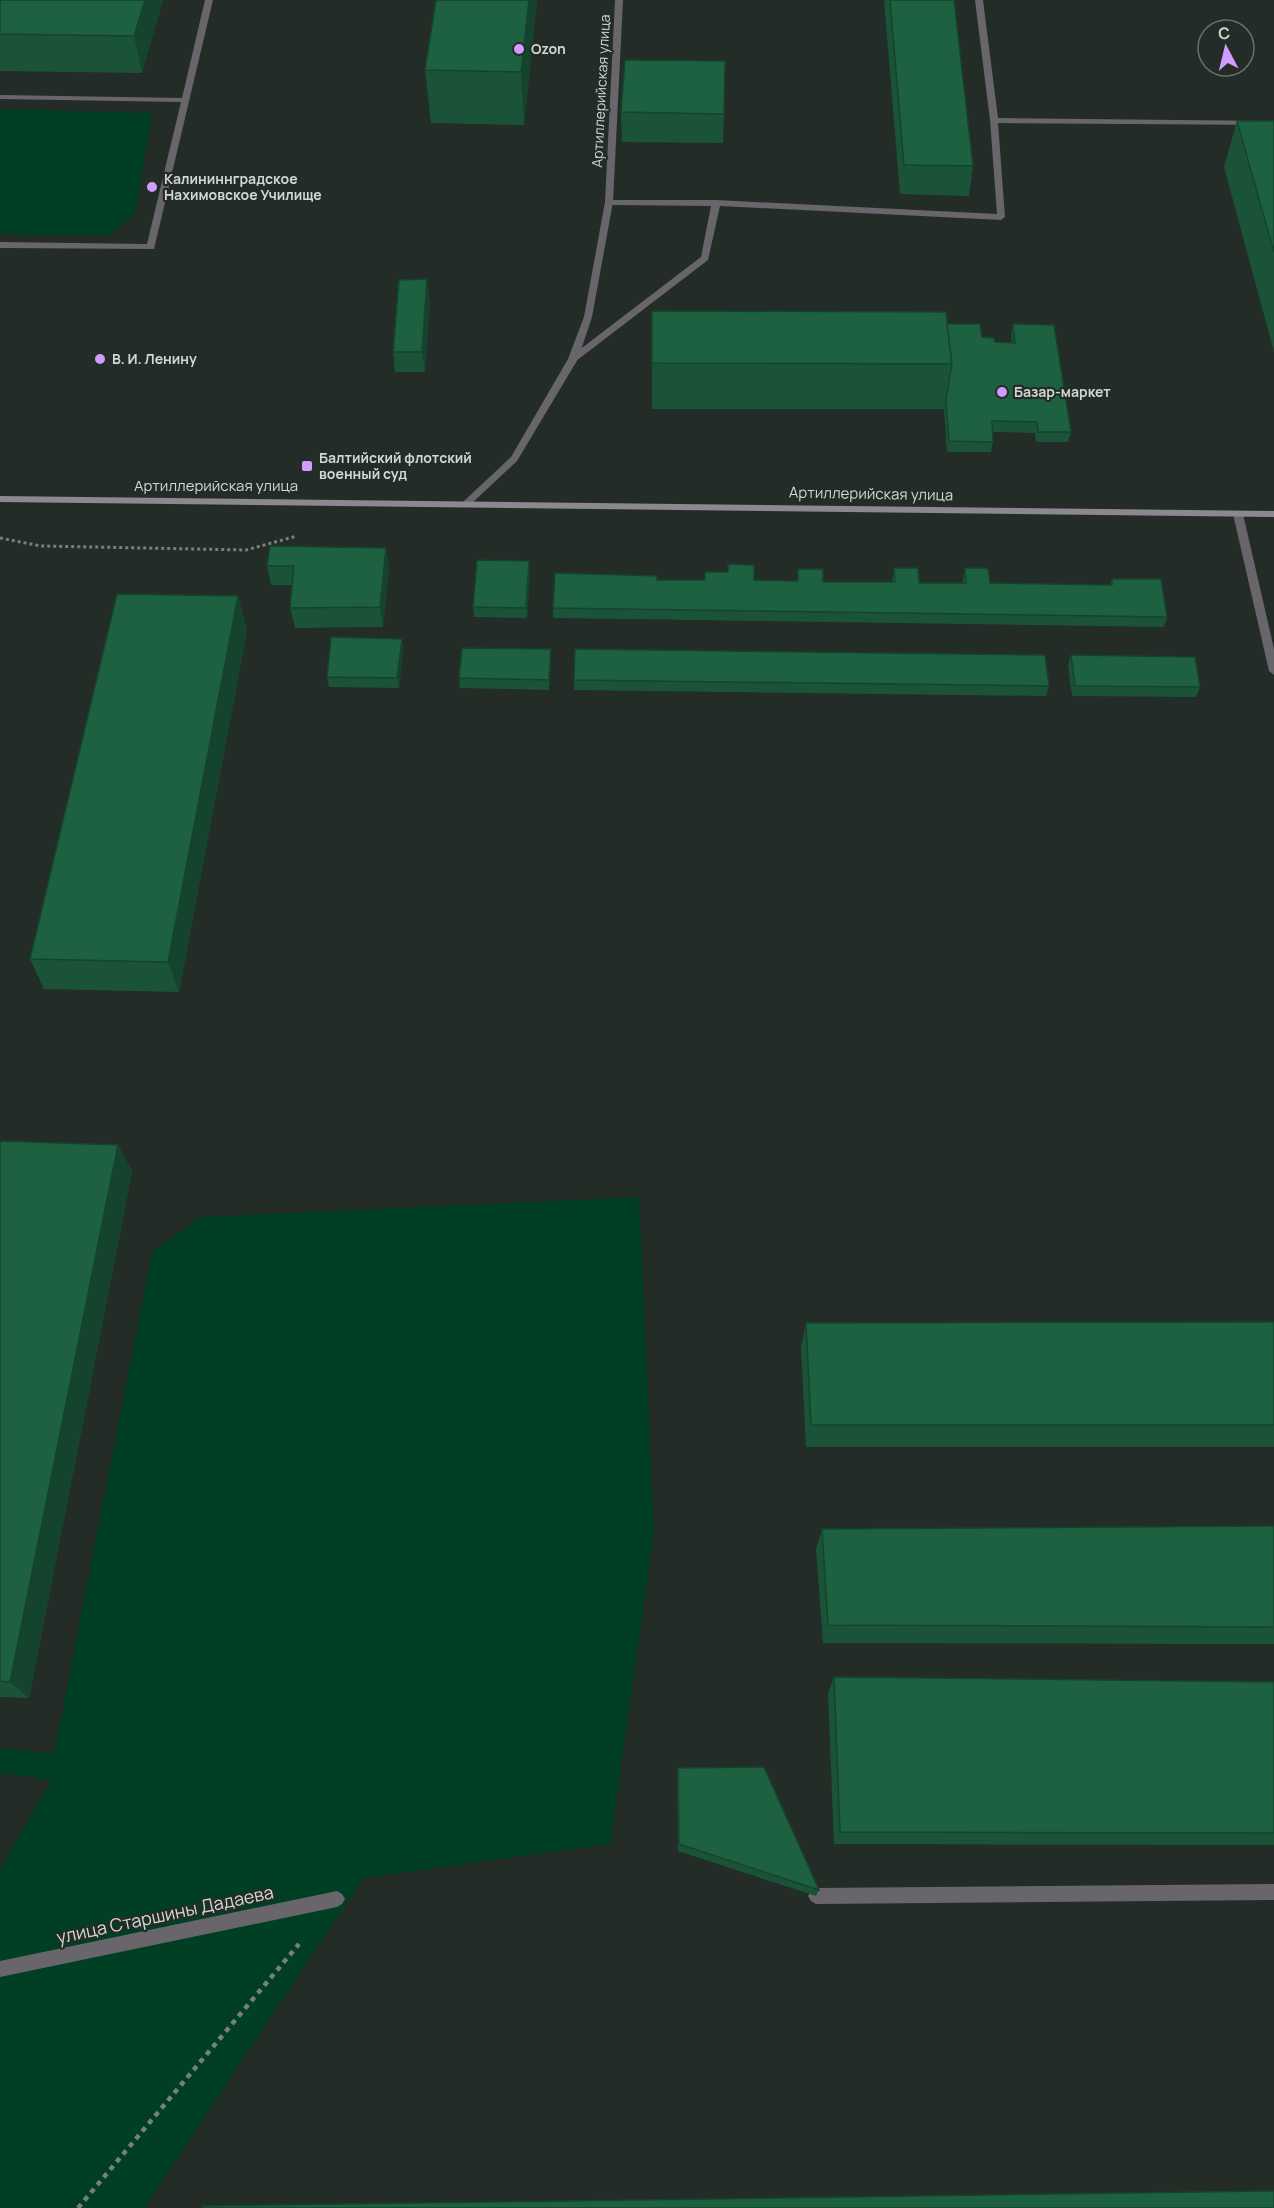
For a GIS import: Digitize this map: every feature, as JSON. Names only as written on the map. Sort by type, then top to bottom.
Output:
[{"type":"main road","name":"Артиллерийская улица","points":[[0,499],[1274,514]]},
{"type":"street","points":[[0,245],[150,247],[208,0]]},
{"type":"street","name":"Артиллерийская улица","points":[[467,503],[514,459],[573,359],[588,317],[609,202],[619,0]]},
{"type":"street","points":[[609,202],[716,203],[1001,217],[994,120],[979,0]]},
{"type":"street","points":[[0,97],[185,100]]},
{"type":"street","points":[[994,120],[1274,123]]},
{"type":"street","points":[[573,359],[705,258],[716,203]]},
{"type":"street","points":[[1238,514],[1274,671]]},
{"type":"street","points":[[816,1896],[1274,1892]]},
{"type":"street","name":"улица Старшины Дадаева","points":[[0,1969],[337,1899]]},
{"type":"path","points":[[78,2208],[337,1899]]},
{"type":"green space","points":[[0,109],[152,113],[135,214],[109,236],[0,234]]},
{"type":"green space","points":[[639,1197],[654,1532],[610,1844],[363,1878],[144,2208],[0,2208],[0,1870],[51,1780],[0,1773],[0,1748],[54,1754],[152,1252],[201,1217]]},
{"type":"building","points":[[0,0],[145,0],[134,36],[0,34]]},
{"type":"building","points":[[436,0],[529,0],[521,72],[425,70]]},
{"type":"building","points":[[890,0],[954,0],[973,166],[904,165]]},
{"type":"building","points":[[625,60],[725,61],[724,114],[621,112]]},
{"type":"building","points":[[1237,121],[1274,121],[1274,252]]},
{"type":"building","points":[[427,279],[422,352],[393,352],[399,280]]},
{"type":"building","points":[[652,311],[946,312],[952,364],[652,363]]},
{"type":"building","name":"Базар-маркет","points":[[947,324],[980,324],[982,337],[994,338],[995,342],[1015,343],[1013,324],[1054,325],[1071,432],[1038,432],[1037,422],[992,421],[993,442],[949,441],[946,400],[952,364]]},
{"type":"building","points":[[270,546],[386,548],[380,607],[290,608],[294,566],[267,566]]},
{"type":"building","points":[[477,560],[529,561],[526,608],[473,607]]},
{"type":"building","points":[[728,564],[754,565],[754,580],[798,581],[798,569],[823,569],[823,582],[895,582],[894,568],[918,568],[919,583],[966,583],[965,568],[988,568],[990,583],[1112,585],[1112,579],[1161,579],[1167,617],[553,608],[555,573],[657,576],[657,580],[705,580],[705,572],[728,572]]},
{"type":"building","points":[[117,594],[238,596],[168,962],[30,959]]},
{"type":"building","points":[[331,637],[402,639],[397,678],[327,677]]},
{"type":"building","points":[[462,648],[551,649],[549,680],[459,678]]},
{"type":"building","points":[[575,649],[1045,655],[1049,686],[574,680]]},
{"type":"building","points":[[1071,655],[1195,657],[1200,687],[1075,686]]},
{"type":"building","points":[[0,1141],[118,1145],[10,1682],[0,1681]]},
{"type":"building","points":[[1274,1322],[1274,1425],[811,1425],[806,1323]]},
{"type":"building","points":[[1274,1526],[1274,1627],[828,1625],[822,1529]]},
{"type":"building","points":[[834,1677],[1274,1682],[1274,1833],[840,1832]]},
{"type":"building","points":[[764,1767],[819,1890],[679,1844],[678,1768]]},
{"type":"building","points":[[1274,2191],[1274,2208],[203,2208],[203,2206]]},
{"type":"place","name":"Ozon","points":[[519,49]]},
{"type":"place","name":"Калининнградское Нахимовское Училище","points":[[152,187]]},
{"type":"place","name":"В. И. Ленину","points":[[100,359]]},
{"type":"place","name":"Базар-маркет","points":[[1002,392]]},
{"type":"place","name":"Балтийский флотский военный суд","points":[[307,466]]}]
